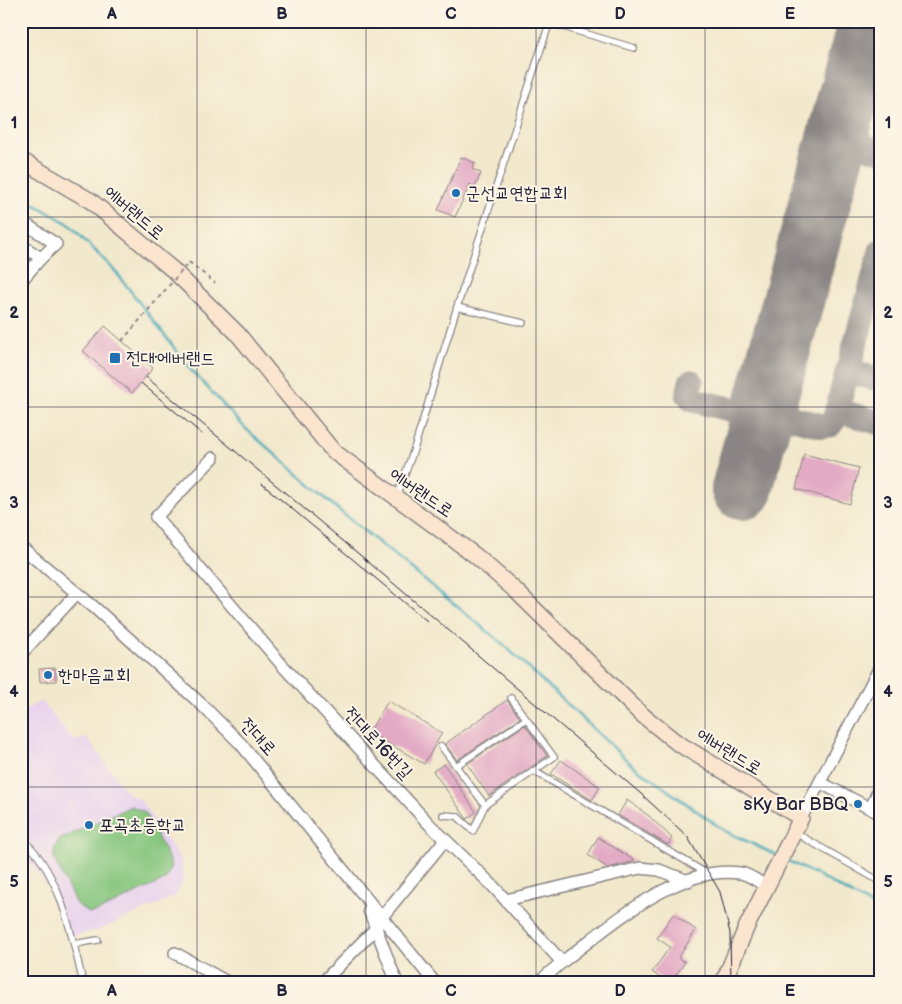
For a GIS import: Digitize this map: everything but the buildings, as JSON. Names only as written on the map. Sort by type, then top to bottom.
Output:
[{"type":"street","name":"에버랜드로","points":[[21,160],[91,201],[173,270],[237,333],[332,451],[396,499],[446,532],[515,590],[640,712],[676,742],[801,818]]},
{"type":"street","points":[[21,221],[56,244],[21,281]]},
{"type":"street","points":[[21,245],[41,258]]},
{"type":"street","name":"전대로16번길","points":[[214,458],[156,518],[282,665],[445,840],[506,900],[562,962]]},
{"type":"street","name":"전대로","points":[[21,547],[77,593],[202,704],[241,744],[357,886],[379,923],[435,983]]},
{"type":"street","points":[[21,654],[77,593]]},
{"type":"street","points":[[722,983],[801,818],[821,783],[881,665]]},
{"type":"street","points":[[821,783],[876,811],[881,784]]},
{"type":"street","points":[[322,983],[379,923],[445,840]]},
{"type":"street","points":[[506,900],[640,868],[660,870],[688,881]]},
{"type":"street","points":[[538,983],[562,962],[641,904],[672,885],[715,872],[742,873],[769,882]]},
{"type":"street","points":[[379,923],[397,983]]},
{"type":"street","points":[[175,953],[229,983]]},
{"type":"lane","points":[[396,499],[415,446],[457,307],[550,22],[634,48]]},
{"type":"lane","points":[[457,307],[523,323]]},
{"type":"lane","points":[[443,815],[458,816],[473,830],[485,805],[554,756],[511,698]]},
{"type":"lane","points":[[456,766],[526,719]]},
{"type":"lane","points":[[441,746],[485,805]]},
{"type":"lane","points":[[534,771],[707,874]]},
{"type":"lane","points":[[792,836],[881,882]]},
{"type":"lane","points":[[21,838],[33,848],[56,891],[74,944],[83,983]]},
{"type":"lane","points":[[74,944],[98,940]]},
{"type":"path","points":[[122,341],[189,262],[214,282]]},
{"type":"shaded area","name":"포곡초등학교","points":[[41,701],[74,741],[87,738],[129,795],[140,799],[181,860],[183,879],[176,896],[99,930],[72,936],[43,879],[21,851],[21,712]]},
{"type":"green space","points":[[131,806],[145,812],[170,861],[171,867],[165,880],[97,912],[89,913],[76,904],[54,859],[55,847],[59,840]]},
{"type":"waterway","points":[[21,197],[69,224],[116,272],[192,371],[245,428],[341,512],[503,644],[632,765],[725,831],[776,855]]},
{"type":"waterway","points":[[786,860],[819,876],[881,911]]},
{"type":"taxiway","points":[[852,143],[881,151]]},
{"type":"taxiway","points":[[778,414],[823,426],[830,425],[834,420],[881,251]]},
{"type":"taxiway","points":[[849,371],[881,380]]},
{"type":"taxiway","points":[[691,382],[688,394],[693,400],[746,413]]},
{"type":"taxiway","points":[[839,411],[877,422]]},
{"type":"runway","points":[[742,489],[869,21]]},
{"type":"tram line","points":[[146,377],[366,560],[640,793],[687,836],[720,892],[730,933],[731,983]]},
{"type":"tram line","points":[[141,383],[202,434]]},
{"type":"tram line","points":[[262,484],[427,621]]},
{"type":"place","name":"군선교연합교회","points":[[456,193]]},
{"type":"place","name":"전대·에버랜드","points":[[115,358]]},
{"type":"place","name":"한마음교회","points":[[48,675]]},
{"type":"place","name":"sKy Bar BBQ","points":[[858,804]]},
{"type":"place","name":"포곡초등학교","points":[[89,825]]}]
